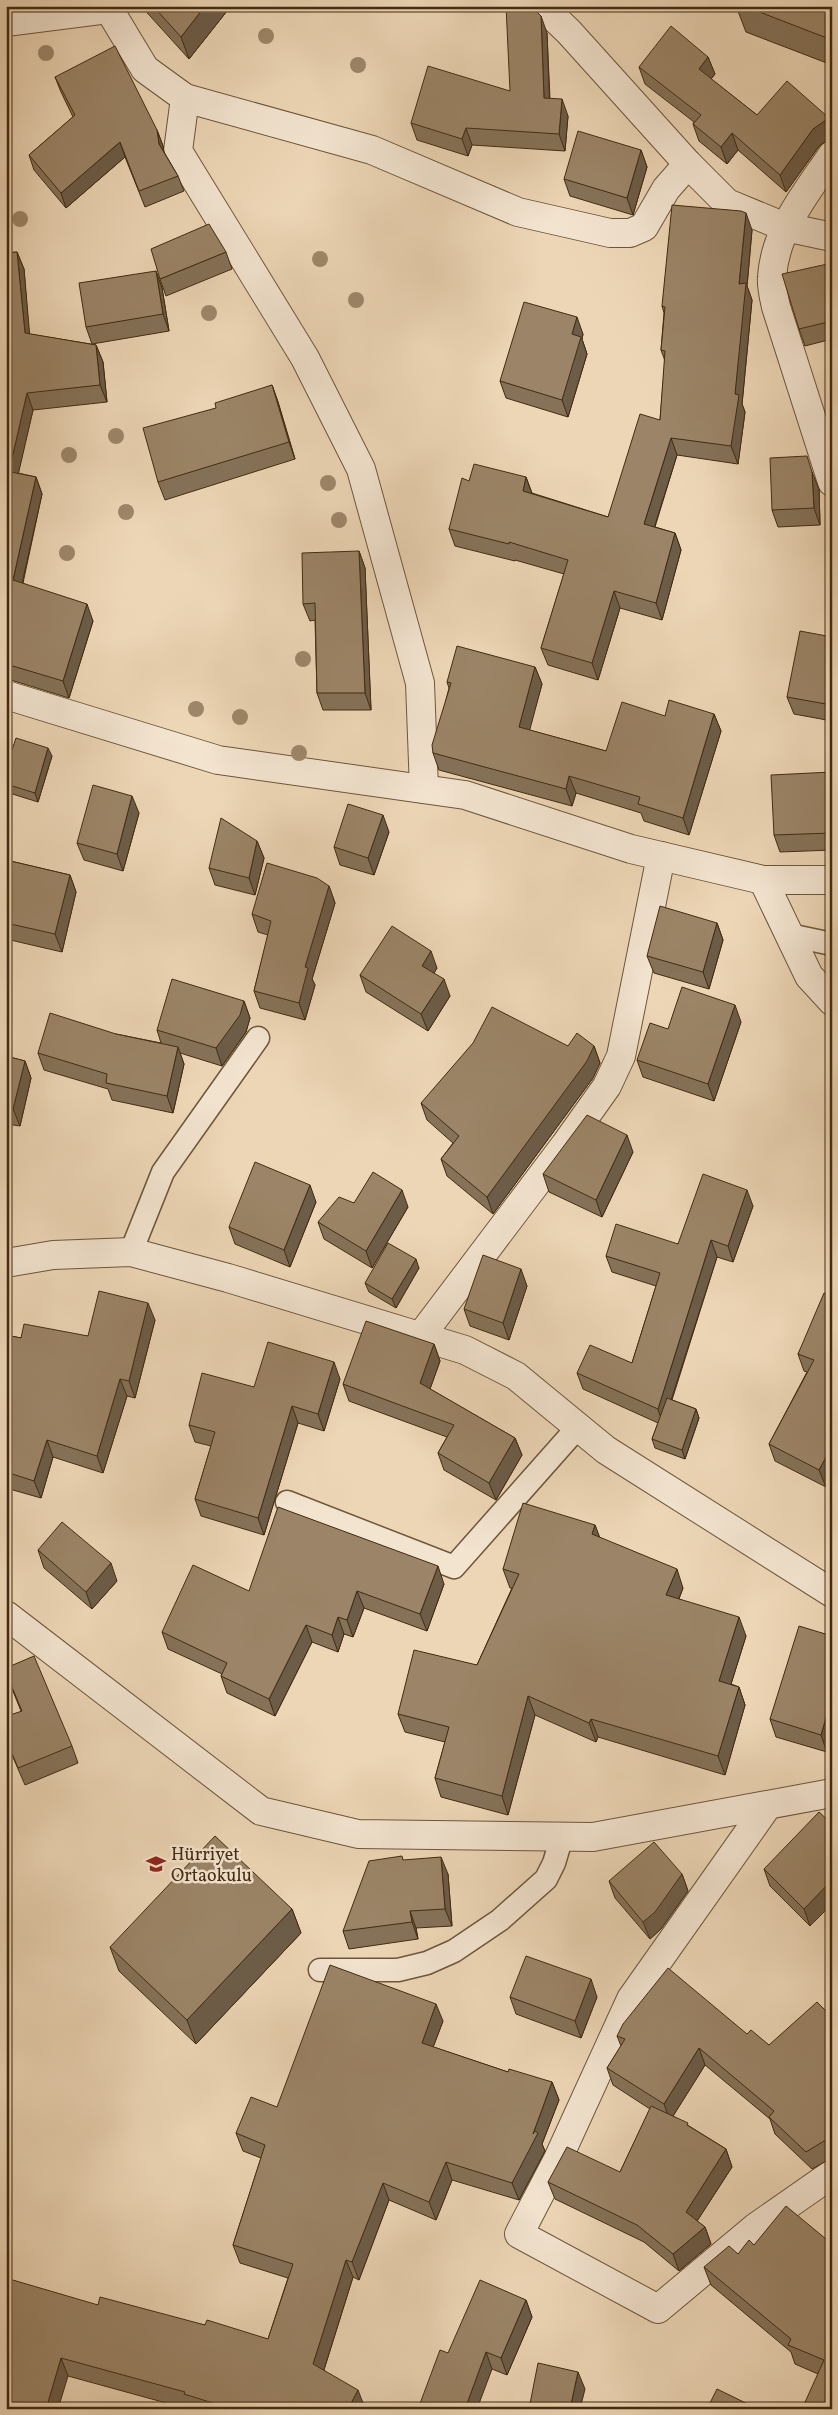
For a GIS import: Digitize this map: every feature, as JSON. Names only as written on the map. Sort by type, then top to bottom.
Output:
[{"type":"street","points":[[542,6],[569,32],[688,164],[727,203],[785,227],[832,237]]},
{"type":"street","points":[[6,22],[108,8],[145,69],[186,98],[372,150],[518,212],[610,233],[630,233],[644,227],[666,190],[688,164]]},
{"type":"street","points":[[186,98],[178,151],[305,358],[361,469],[420,683],[424,789]]},
{"type":"street","points":[[832,154],[785,227],[771,278],[776,307],[832,482]]},
{"type":"street","points":[[6,695],[218,760],[465,795],[631,849],[763,880],[832,880]]},
{"type":"street","points":[[420,1336],[565,1145],[607,1086],[620,1056],[661,856]]},
{"type":"street","points":[[763,880],[809,976],[832,1001]]},
{"type":"street","points":[[6,1263],[53,1255],[131,1252],[228,1278],[464,1350],[516,1376],[606,1450],[832,1593]]},
{"type":"street","points":[[6,1615],[261,1811],[358,1834],[593,1837],[832,1793]]},
{"type":"street","points":[[768,1805],[631,1999],[557,2161],[520,2234],[658,2309],[756,2227],[832,2174]]},
{"type":"lane","points":[[789,935],[832,944]]},
{"type":"lane","points":[[131,1252],[163,1172],[258,1038]]},
{"type":"lane","points":[[288,1502],[454,1567],[578,1427]]},
{"type":"lane","points":[[320,1970],[398,1970],[427,1963],[454,1951],[500,1920],[546,1879],[554,1863],[562,1836]]},
{"type":"building","points":[[153,6],[205,6],[181,37]]},
{"type":"building","points":[[506,6],[531,6],[541,16],[544,98],[562,99],[559,134],[466,128],[462,139],[411,123],[428,66],[510,91]]},
{"type":"building","points":[[744,6],[832,6],[832,40]]},
{"type":"building","points":[[671,26],[708,57],[699,69],[757,115],[787,81],[829,118],[813,129],[780,175],[732,133],[721,147],[693,124],[701,115],[639,67]]},
{"type":"building","points":[[115,46],[157,130],[159,144],[178,176],[139,191],[120,142],[61,193],[29,155],[75,115],[55,77]]},
{"type":"building","points":[[578,131],[641,150],[627,198],[564,179]]},
{"type":"building","points":[[672,205],[746,213],[739,284],[746,283],[735,394],[739,395],[731,446],[671,438],[644,524],[675,533],[656,603],[614,591],[592,663],[541,648],[568,560],[509,542],[509,544],[449,529],[462,478],[469,481],[474,464],[526,477],[523,491],[608,517],[640,414],[660,420],[665,351],[661,350],[665,307],[662,306]]},
{"type":"building","points":[[209,224],[226,252],[160,279],[151,249]]},
{"type":"building","points":[[17,252],[25,333],[96,345],[100,385],[27,393],[10,467],[6,466],[6,253]]},
{"type":"building","points":[[832,263],[832,321],[799,329],[782,274]]},
{"type":"building","points":[[156,271],[163,314],[86,327],[79,283]]},
{"type":"building","points":[[524,302],[577,317],[572,334],[581,337],[562,400],[500,381]]},
{"type":"building","points":[[272,385],[289,442],[158,482],[143,428],[216,408],[215,403]]},
{"type":"building","points":[[807,456],[812,472],[814,508],[772,510],[770,458]]},
{"type":"building","points":[[6,471],[36,477],[13,580],[87,604],[63,681],[6,664]]},
{"type":"building","points":[[359,551],[365,693],[317,693],[315,603],[303,604],[302,553]]},
{"type":"building","points":[[800,631],[832,637],[832,675],[826,704],[787,697]]},
{"type":"building","points":[[457,646],[535,667],[519,727],[606,751],[622,702],[665,716],[669,700],[714,714],[683,818],[638,804],[640,797],[569,776],[566,789],[433,753],[432,745],[451,683],[447,682]]},
{"type":"building","points":[[16,738],[48,748],[35,793],[6,784],[6,768]]},
{"type":"building","points":[[832,772],[832,833],[774,835],[771,775]]},
{"type":"building","points":[[93,785],[132,796],[117,854],[77,843]]},
{"type":"building","points":[[348,804],[383,815],[368,858],[334,847]]},
{"type":"building","points":[[221,818],[257,841],[249,878],[209,868]]},
{"type":"building","points":[[6,860],[70,875],[55,934],[6,923]]},
{"type":"building","points":[[267,863],[317,878],[329,886],[305,967],[308,968],[299,1003],[254,991],[271,921],[252,914]]},
{"type":"building","points":[[660,906],[717,923],[703,972],[647,956]]},
{"type":"building","points":[[392,926],[431,951],[422,966],[444,979],[421,1014],[360,975]]},
{"type":"building","points":[[172,979],[244,1001],[240,1015],[216,1048],[157,1030]]},
{"type":"building","points":[[682,987],[735,1005],[708,1084],[637,1060],[650,1023],[668,1029]]},
{"type":"building","points":[[492,1007],[568,1046],[577,1033],[594,1046],[587,1061],[487,1197],[441,1159],[459,1136],[421,1103],[473,1043]]},
{"type":"building","points":[[50,1013],[116,1034],[178,1047],[167,1096],[106,1083],[107,1074],[38,1053]]},
{"type":"building","points":[[6,1056],[25,1061],[13,1109],[6,1108]]},
{"type":"building","points":[[587,1115],[627,1135],[596,1200],[543,1174]]},
{"type":"building","points":[[255,1162],[310,1185],[284,1250],[229,1227]]},
{"type":"building","points":[[373,1172],[402,1190],[366,1251],[318,1222],[339,1197],[354,1203]]},
{"type":"building","points":[[703,1174],[747,1190],[728,1246],[711,1240],[658,1409],[577,1373],[590,1345],[632,1363],[660,1273],[606,1256],[616,1224],[678,1244]]},
{"type":"building","points":[[388,1243],[416,1259],[392,1299],[365,1283]]},
{"type":"building","points":[[483,1255],[521,1269],[503,1323],[464,1309]]},
{"type":"building","points":[[99,1291],[148,1303],[129,1381],[120,1379],[97,1456],[47,1440],[34,1481],[6,1472],[6,1335],[21,1338],[24,1324],[88,1336]]},
{"type":"building","points":[[824,1293],[832,1296],[832,1446],[819,1470],[769,1444],[814,1360],[798,1354]]},
{"type":"building","points":[[366,1321],[434,1344],[420,1383],[515,1438],[489,1483],[438,1453],[454,1425],[343,1384]]},
{"type":"building","points":[[268,1342],[334,1362],[318,1414],[292,1406],[258,1518],[195,1499],[215,1432],[189,1425],[202,1373],[254,1387]]},
{"type":"building","points":[[667,1398],[696,1409],[682,1450],[652,1439]]},
{"type":"building","points":[[523,1503],[595,1525],[592,1534],[677,1569],[666,1595],[739,1617],[719,1681],[739,1687],[718,1756],[591,1719],[589,1723],[528,1696],[502,1796],[435,1778],[449,1727],[398,1714],[414,1650],[477,1665],[519,1574],[503,1569]]},
{"type":"building","points":[[278,1507],[438,1566],[420,1614],[357,1591],[347,1620],[338,1617],[332,1635],[306,1625],[269,1699],[221,1676],[227,1663],[162,1632],[193,1565],[249,1591]]},
{"type":"building","points":[[62,1522],[111,1563],[86,1592],[38,1550]]},
{"type":"building","points":[[799,1626],[832,1636],[832,1712],[828,1711],[821,1735],[770,1719]]},
{"type":"building","points":[[34,1656],[72,1746],[18,1768],[6,1739],[6,1724],[12,1721],[10,1715],[22,1711],[6,1673],[6,1668]]},
{"type":"building","points":[[819,1812],[832,1824],[832,1880],[804,1909],[764,1869]]},
{"type":"building","points":[[215,1836],[292,1909],[187,2020],[110,1947]]},
{"type":"building","points":[[654,1842],[682,1874],[655,1912],[643,1922],[609,1881]]},
{"type":"building","points":[[402,1856],[403,1860],[441,1857],[445,1909],[410,1911],[412,1922],[343,1931],[369,1861]]},
{"type":"building","points":[[526,1956],[591,1979],[575,2021],[510,1997]]},
{"type":"building","points":[[330,1965],[436,2004],[422,2043],[508,2072],[509,2069],[552,2082],[533,2134],[535,2131],[538,2133],[512,2183],[446,2162],[429,2202],[383,2183],[352,2262],[346,2260],[313,2364],[358,2390],[348,2409],[232,2409],[184,2394],[185,2392],[61,2358],[46,2409],[6,2409],[6,2278],[98,2305],[100,2297],[205,2325],[207,2320],[268,2339],[293,2264],[233,2245],[265,2145],[236,2133],[251,2097],[277,2107]]},
{"type":"building","points":[[668,1968],[747,2034],[751,2030],[769,2045],[817,2002],[832,2017],[832,2143],[824,2141],[806,2152],[769,2117],[774,2111],[699,2048],[664,2104],[607,2068],[625,2039],[617,2036],[623,2024]]},
{"type":"building","points":[[651,2106],[688,2123],[687,2125],[726,2149],[686,2212],[705,2227],[673,2254],[637,2225],[548,2182],[567,2147],[620,2172]]},
{"type":"building","points":[[786,2206],[832,2244],[832,2409],[802,2409],[824,2360],[788,2345],[791,2339],[704,2267],[729,2246],[738,2254],[749,2240],[754,2245]]},
{"type":"building","points":[[480,2280],[526,2300],[501,2358],[486,2352],[465,2409],[418,2409],[440,2350],[448,2353]]},
{"type":"building","points":[[538,2363],[578,2372],[570,2409],[529,2409]]},
{"type":"building","points":[[717,2389],[758,2409],[707,2409]]},
{"type":"place","name":"Hürriyet Ortaokulu","points":[[156,1864]]}]
